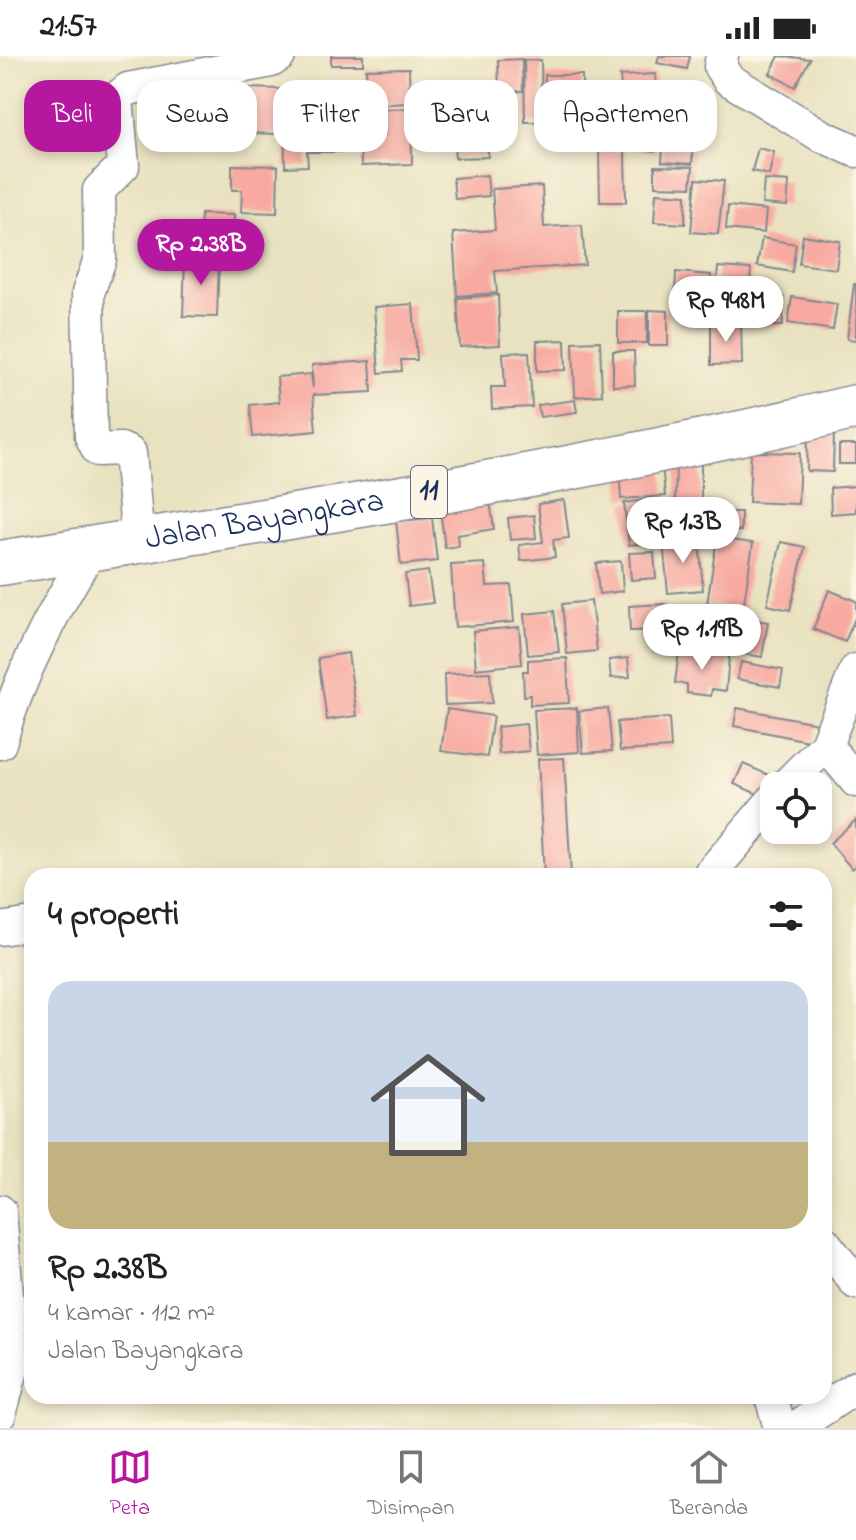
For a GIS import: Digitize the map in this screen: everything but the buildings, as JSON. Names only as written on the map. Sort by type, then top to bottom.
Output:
[{"type":"highway","name":"Jalan Bayangkara","points":[[0,563],[626,457],[856,407]]},
{"type":"street","points":[[138,541],[130,453],[121,449],[98,450],[91,436],[88,293],[100,259],[99,190],[123,166],[117,98],[128,89],[271,61],[279,56]]},
{"type":"street","points":[[722,56],[720,67],[728,79],[820,135],[856,151]]},
{"type":"street","points":[[0,743],[34,650],[92,548]]},
{"type":"street","points":[[799,772],[826,745],[856,670]]},
{"type":"street","points":[[826,745],[856,781]]},
{"type":"street","points":[[715,868],[760,815]]},
{"type":"street","points":[[0,929],[24,925]]},
{"type":"street","points":[[0,1211],[13,1366],[0,1414]]},
{"type":"street","points":[[832,1252],[856,1283]]},
{"type":"street","points":[[832,1403],[856,1387]]},
{"type":"street","points":[[773,1404],[780,1428]]},
{"type":"street","points":[[795,1428],[831,1404]]}]
